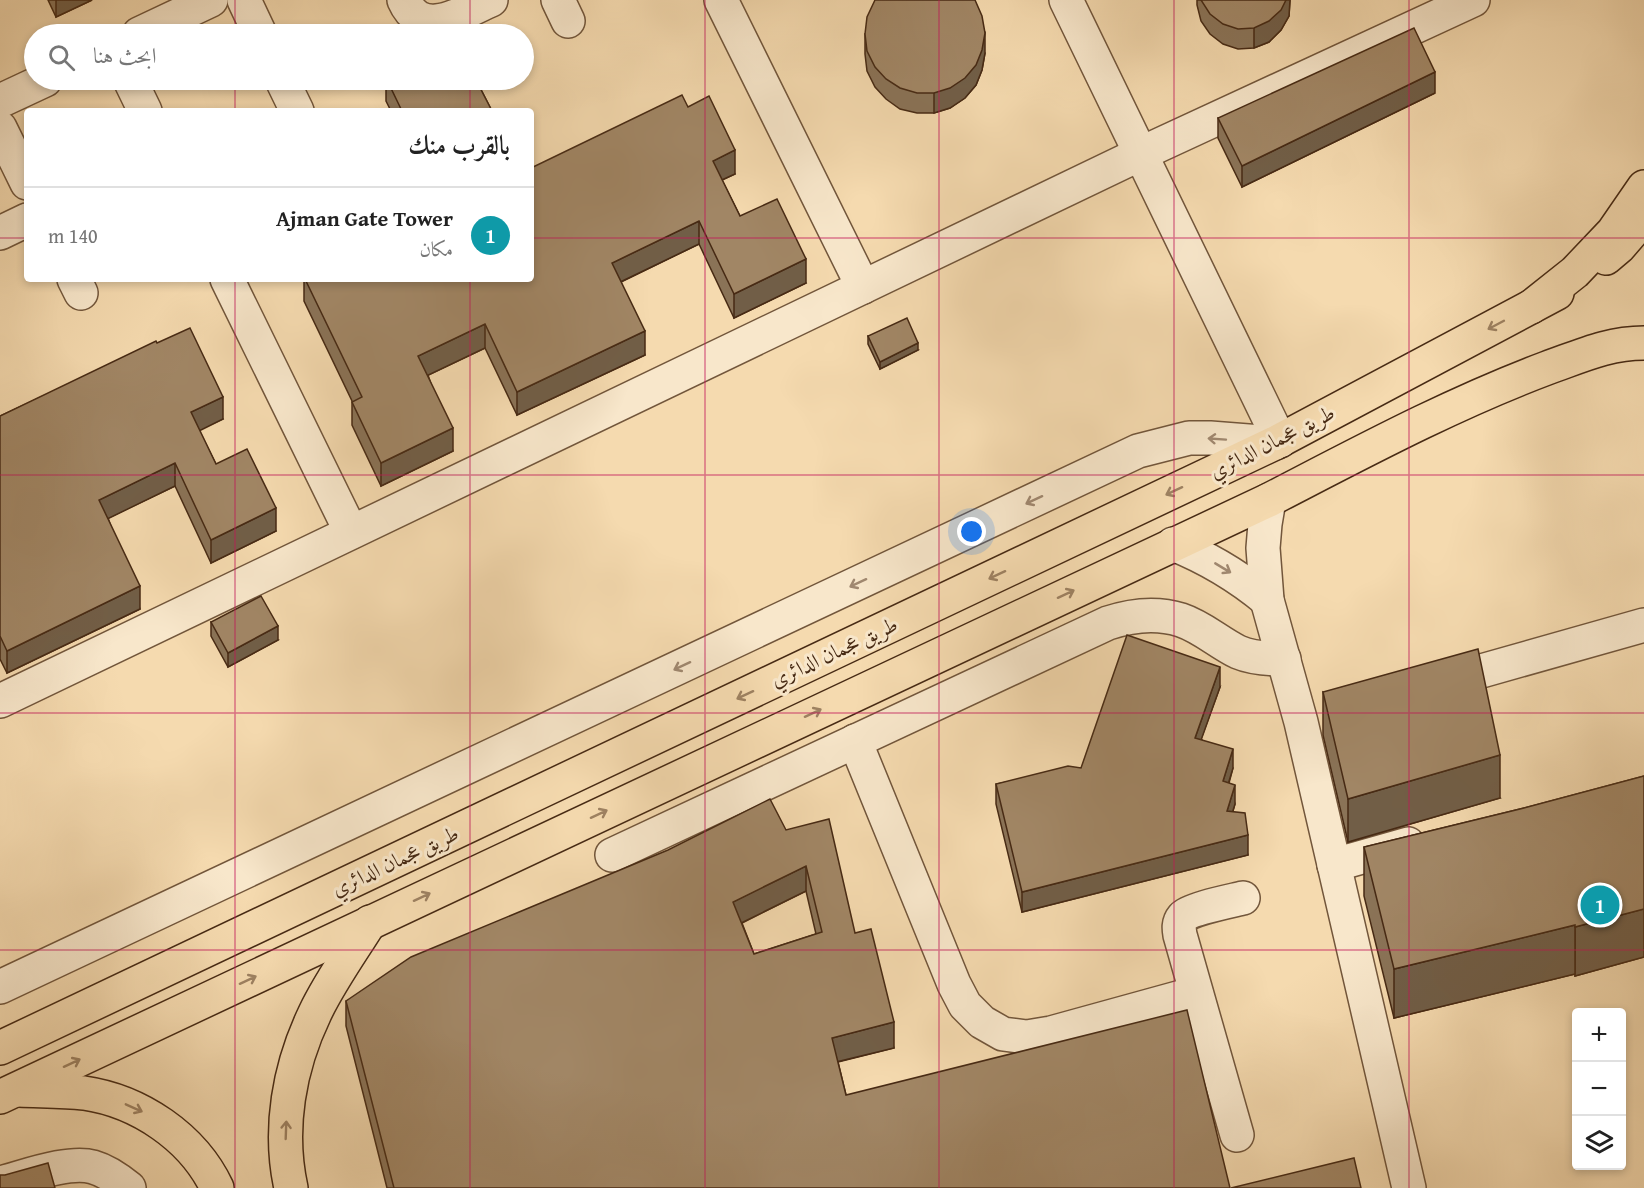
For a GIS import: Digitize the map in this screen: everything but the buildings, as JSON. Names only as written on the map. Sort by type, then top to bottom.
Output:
[{"type":"main road","points":[[1532,307],[1575,272],[1613,232],[1644,187]]},
{"type":"main road","name":"طريق عجمان الدائري","points":[[0,1048],[1278,442],[1563,290],[1631,240],[1644,218]]},
{"type":"main road","points":[[7,1094],[1269,500],[1433,417],[1503,385],[1604,347],[1644,343]]},
{"type":"main road","points":[[291,1188],[285,1142],[287,1109],[302,1043],[315,1012],[370,922]]},
{"type":"main road","points":[[7,1094],[84,1094],[110,1099],[136,1108],[159,1122],[180,1139],[199,1158],[217,1188]]},
{"type":"street","points":[[160,24],[211,0]]},
{"type":"street","points":[[244,0],[255,24]]},
{"type":"street","points":[[404,0],[414,14],[423,20],[432,22],[443,21],[491,0]]},
{"type":"street","points":[[721,0],[863,287]]},
{"type":"street","points":[[0,987],[1138,451],[1189,438],[1278,442],[1066,0]]},
{"type":"street","points":[[0,701],[1140,154],[1473,0]]},
{"type":"street","points":[[0,101],[24,90]]},
{"type":"street","points":[[135,90],[144,108]]},
{"type":"street","points":[[287,90],[296,108]]},
{"type":"street","points":[[0,128],[24,177]]},
{"type":"street","points":[[0,233],[24,221]]},
{"type":"street","points":[[228,282],[351,532]]},
{"type":"street","points":[[1269,500],[1263,548],[1267,600],[1284,659],[1313,719],[1334,865],[1409,1188]]},
{"type":"street","points":[[1173,544],[1223,567],[1246,582],[1267,600]]},
{"type":"street","points":[[612,855],[1107,623],[1125,617],[1164,616],[1181,620],[1239,652],[1268,659],[1284,659]]},
{"type":"street","points":[[1415,690],[1644,625]]},
{"type":"street","points":[[855,741],[954,984],[965,1005],[982,1023],[1003,1034],[1027,1037],[1051,1033],[1196,993]]},
{"type":"street","points":[[1334,865],[1437,836]]},
{"type":"street","points":[[1237,1136],[1179,925],[1184,915],[1243,898]]},
{"type":"street","points":[[0,1183],[67,1166],[91,1166],[116,1177],[129,1188]]},
{"type":"place","name":"Ajman Gate Tower","points":[[1600,905]]}]
